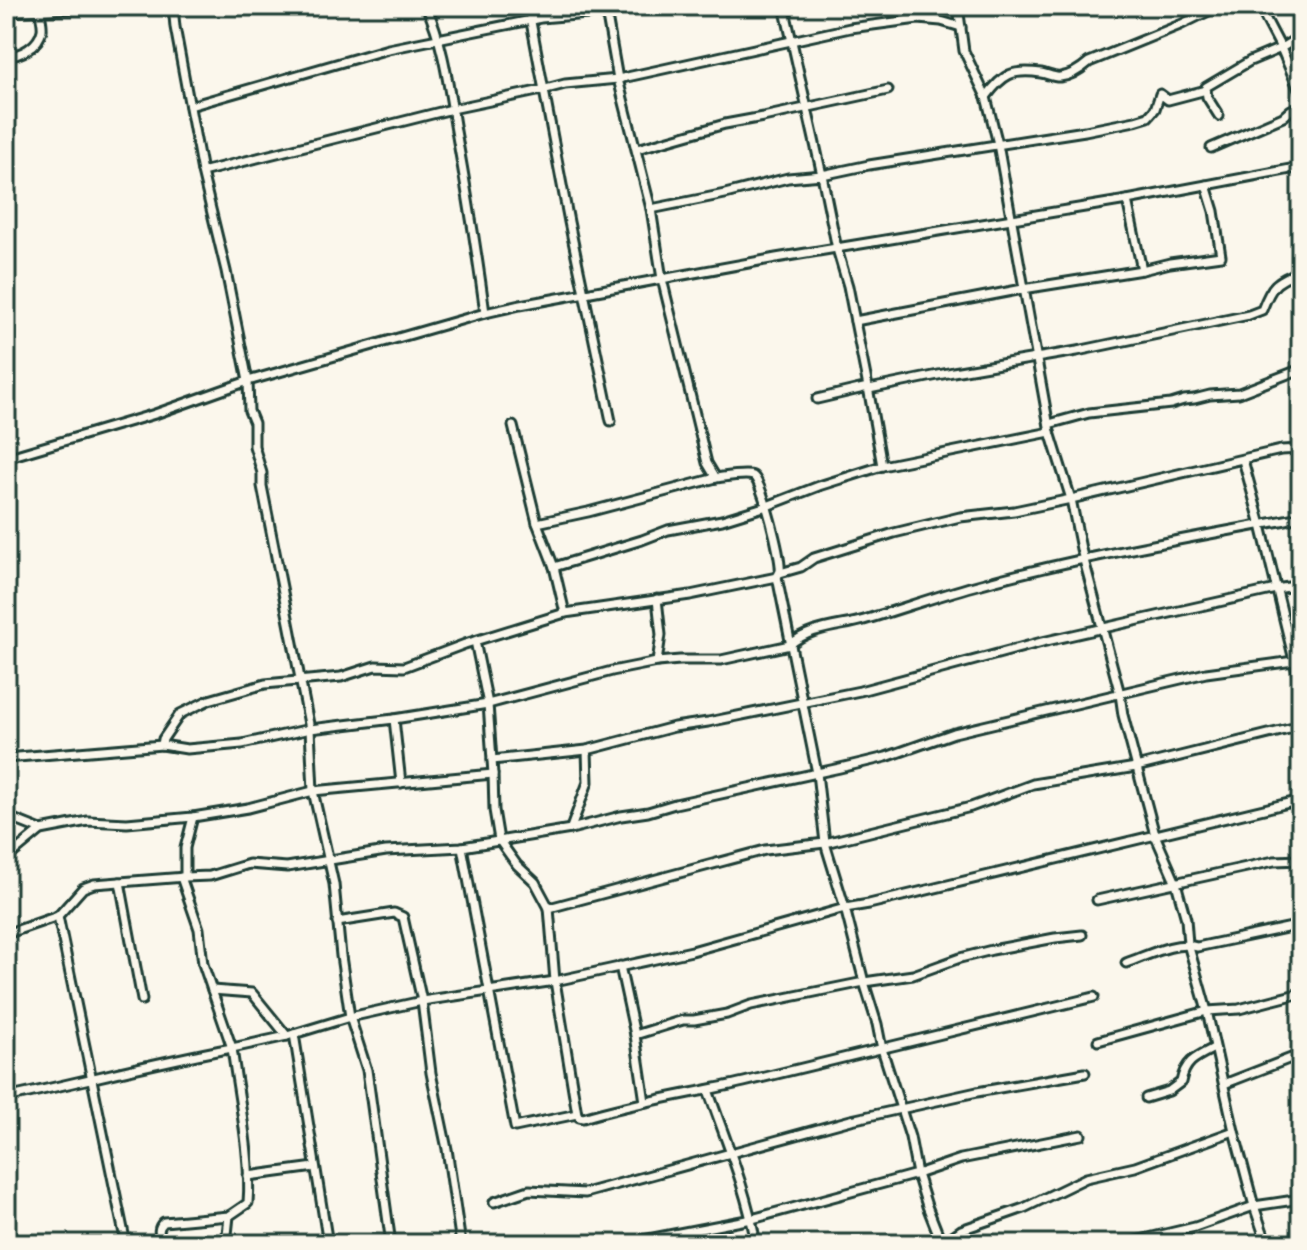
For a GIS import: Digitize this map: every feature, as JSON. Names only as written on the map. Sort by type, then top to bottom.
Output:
[{"type":"street","points":[[6,12],[29,8],[130,6]]},
{"type":"street","points":[[173,6],[202,172],[248,381],[254,446],[262,473],[274,556],[310,729],[313,791],[334,884],[350,1017],[367,1070],[391,1244]]},
{"type":"street","points":[[426,6],[438,37],[452,109],[485,313]]},
{"type":"street","points":[[528,6],[542,90],[611,421]]},
{"type":"street","points":[[190,106],[438,37],[632,6]]},
{"type":"street","points":[[784,6],[837,249],[848,286],[882,466]]},
{"type":"street","points":[[975,6],[959,8],[964,51],[986,97],[998,144],[1049,428],[1071,499],[1136,767],[1155,835],[1176,883],[1186,919],[1188,944],[1207,1011],[1234,1131],[1267,1244]]},
{"type":"street","points":[[986,97],[1008,74],[1018,71],[1045,73],[1059,78],[1219,6]]},
{"type":"street","points":[[1259,6],[1301,95]]},
{"type":"street","points":[[6,56],[16,56],[35,44],[42,30],[40,10]]},
{"type":"street","points":[[606,11],[618,79],[651,209],[662,279],[702,446],[716,478]]},
{"type":"street","points":[[202,172],[452,109],[565,84],[618,79],[850,28],[918,19],[961,27]]},
{"type":"street","points":[[1219,116],[1207,97],[1206,87],[1301,36]]},
{"type":"street","points":[[637,149],[725,124],[888,90]]},
{"type":"street","points":[[651,209],[788,178],[822,175],[1135,121],[1148,117],[1155,109],[1160,94],[1168,100],[1206,90]]},
{"type":"street","points":[[1211,148],[1301,106]]},
{"type":"street","points":[[6,458],[155,414],[248,381],[485,313],[776,258],[1127,200],[1301,167]]},
{"type":"street","points":[[855,321],[1221,256],[1214,211],[1206,185]]},
{"type":"street","points":[[1127,200],[1142,270]]},
{"type":"street","points":[[817,399],[1249,315],[1262,310],[1271,288],[1283,278],[1301,271]]},
{"type":"street","points":[[554,567],[668,530],[722,520],[882,466],[1049,428],[1089,413],[1239,393],[1301,369]]},
{"type":"street","points":[[513,426],[537,523],[554,567],[565,613]]},
{"type":"street","points":[[162,745],[180,714],[209,700],[265,684],[341,677],[375,666],[404,667],[565,613],[690,595],[778,575],[801,567],[814,558],[909,529],[960,517],[1014,511],[1281,450],[1301,449]]},
{"type":"street","points":[[1243,460],[1297,662],[1301,689]]},
{"type":"street","points":[[537,523],[716,478],[752,475],[758,479],[779,561],[778,575],[790,645],[817,773],[825,843],[882,1049],[910,1137],[917,1174],[941,1244],[961,1230],[1024,1208],[1086,1178],[1135,1167],[1234,1131]]},
{"type":"street","points":[[6,758],[162,745],[187,749],[242,744],[310,729],[488,704],[657,662],[721,660],[790,645],[814,632],[858,622],[975,586],[1085,559],[1301,517]]},
{"type":"street","points":[[492,760],[587,750],[674,727],[860,691],[972,659],[1301,585]]},
{"type":"street","points":[[657,599],[661,635],[657,662]]},
{"type":"street","points":[[475,641],[488,704],[494,810],[499,840],[517,865],[535,882],[549,908],[555,981],[579,1117],[708,1090],[1094,997]]},
{"type":"street","points":[[6,934],[58,916],[83,888],[94,884],[210,876],[249,864],[287,867],[386,851],[462,847],[571,829],[886,757],[954,733],[1206,673],[1297,662]]},
{"type":"street","points":[[394,719],[401,783]]},
{"type":"street","points":[[549,908],[765,850],[825,843],[971,807],[1033,784],[1136,767],[1301,726]]},
{"type":"street","points":[[571,829],[588,782],[587,750]]},
{"type":"street","points":[[6,859],[41,830],[88,821],[127,823],[193,817],[248,808],[313,791],[493,774]]},
{"type":"street","points":[[6,1098],[121,1070],[291,1035],[350,1017],[422,1001],[555,981],[692,951],[845,908],[1301,800]]},
{"type":"street","points":[[6,816],[41,830]]},
{"type":"street","points":[[162,1244],[159,1226],[164,1222],[229,1216],[248,1203],[244,1136],[232,1048],[203,964],[199,929],[183,877],[185,848],[193,817]]},
{"type":"street","points":[[462,847],[515,1127],[577,1114]]},
{"type":"street","points":[[1097,900],[1274,861],[1301,860]]},
{"type":"street","points":[[120,882],[142,1000]]},
{"type":"street","points":[[337,922],[394,913],[403,917],[422,1001],[431,1073],[447,1149],[461,1244]]},
{"type":"street","points":[[58,916],[124,1234]]},
{"type":"street","points":[[1126,963],[1169,948],[1188,944],[1197,947],[1301,925]]},
{"type":"street","points":[[635,1035],[683,1020],[727,1014],[751,1005],[913,975],[992,950],[1082,935]]},
{"type":"street","points":[[620,966],[645,1102]]},
{"type":"street","points":[[212,990],[252,993],[291,1035],[328,1244]]},
{"type":"street","points":[[1098,1041],[1207,1011],[1239,1009],[1301,993]]},
{"type":"street","points":[[1146,1098],[1169,1091],[1181,1082],[1183,1069],[1193,1059],[1214,1048]]},
{"type":"street","points":[[1224,1084],[1301,1057]]},
{"type":"street","points":[[494,1202],[529,1190],[585,1193],[901,1108],[1085,1073]]},
{"type":"street","points":[[708,1090],[743,1186],[756,1244]]},
{"type":"street","points":[[622,1244],[752,1219],[961,1159],[1081,1135]]},
{"type":"street","points":[[248,1176],[315,1167]]},
{"type":"street","points":[[1123,1244],[1195,1227],[1254,1206],[1301,1199]]},
{"type":"street","points":[[226,1244],[229,1216]]}]
